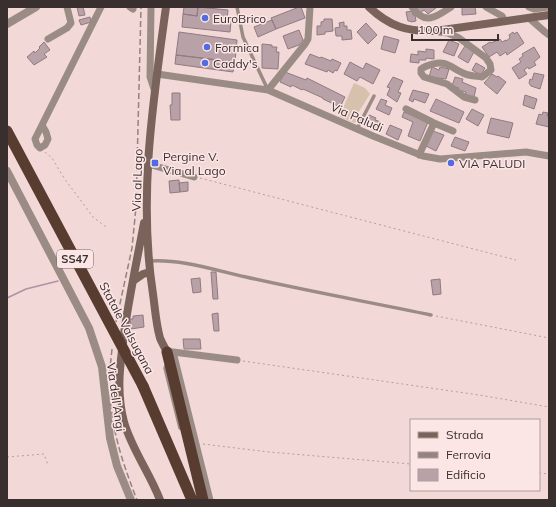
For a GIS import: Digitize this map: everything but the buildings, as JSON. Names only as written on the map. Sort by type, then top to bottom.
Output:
[{"type":"highway","name":"Statale Valsugana","points":[[7,131],[140,388],[192,500]]},
{"type":"highway","name":"Statale Valsugana","points":[[7,143],[140,388],[184,500]]},
{"type":"highway","points":[[170,355],[203,500]]},
{"type":"main road","name":"Via al Lago","points":[[166,7],[157,74],[148,164],[147,204],[148,261],[160,338],[170,355]]},
{"type":"main road","points":[[369,7],[378,16],[399,27],[418,32],[549,15]]},
{"type":"main road","points":[[147,204],[127,308],[119,363],[120,402],[124,422],[130,439],[160,500]]},
{"type":"main road","points":[[135,272],[148,261]]},
{"type":"main road","points":[[133,281],[143,274],[150,272]]},
{"type":"street","points":[[7,24],[36,7]]},
{"type":"street","points":[[48,40],[67,28],[71,23],[67,7]]},
{"type":"street","points":[[42,125],[48,138],[45,145],[40,148],[37,145],[35,138],[101,7]]},
{"type":"street","points":[[151,7],[150,77],[155,92]]},
{"type":"street","points":[[268,90],[308,39],[310,7]]},
{"type":"street","points":[[412,7],[417,14],[424,18],[435,18],[451,7]]},
{"type":"street","points":[[486,7],[502,16],[505,21]]},
{"type":"street","points":[[529,7],[534,9],[548,7]]},
{"type":"street","points":[[529,18],[549,35]]},
{"type":"street","points":[[435,31],[448,33],[458,38],[486,58],[490,64],[490,70],[482,77],[464,73],[446,63],[439,62],[425,66],[421,69],[421,73],[424,77],[447,84],[464,97],[475,100]]},
{"type":"street","name":"Via Paludi","points":[[157,74],[268,90],[419,155],[440,159],[526,152],[549,156]]},
{"type":"street","points":[[406,109],[453,131]]},
{"type":"street","points":[[419,155],[434,123]]},
{"type":"street","points":[[148,164],[194,177]]},
{"type":"street","name":"Via dell'Angi","points":[[7,171],[89,328],[102,367],[110,438],[117,466],[131,500]]},
{"type":"street","points":[[170,355],[237,360]]},
{"type":"street","points":[[191,449],[210,500]]},
{"type":"lane","points":[[237,7],[243,37],[268,90]]},
{"type":"lane","points":[[356,129],[374,96]]},
{"type":"lane","points":[[148,261],[170,261],[208,268],[431,315]]},
{"type":"lane","points":[[170,355],[165,368],[182,436]]},
{"type":"path","points":[[40,148],[52,158],[64,178],[93,217],[106,226]]},
{"type":"path","points":[[194,177],[516,260]]},
{"type":"path","points":[[431,315],[549,338]]},
{"type":"path","points":[[237,360],[479,395],[549,407]]},
{"type":"path","points":[[191,449],[269,452],[410,464]]},
{"type":"path","points":[[7,456],[44,454],[48,465]]},
{"type":"shaded area","points":[[354,83],[365,88],[370,94],[358,113],[355,123],[340,117]]},
{"type":"waterway","points":[[7,298],[26,289],[58,281]]},
{"type":"railway","points":[[116,322],[132,248],[136,207],[141,7]]},
{"type":"railway","points":[[112,349],[110,370],[111,408],[123,462],[137,500]]},
{"type":"place","name":"EuroBrico","points":[[205,18]]},
{"type":"place","name":"Formica","points":[[207,47]]},
{"type":"place","name":"Caddy's","points":[[205,63]]},
{"type":"place","name":"Pergine V. Via al Lago","points":[[155,163]]},
{"type":"place","name":"VIA PALUDI","points":[[451,163]]}]
